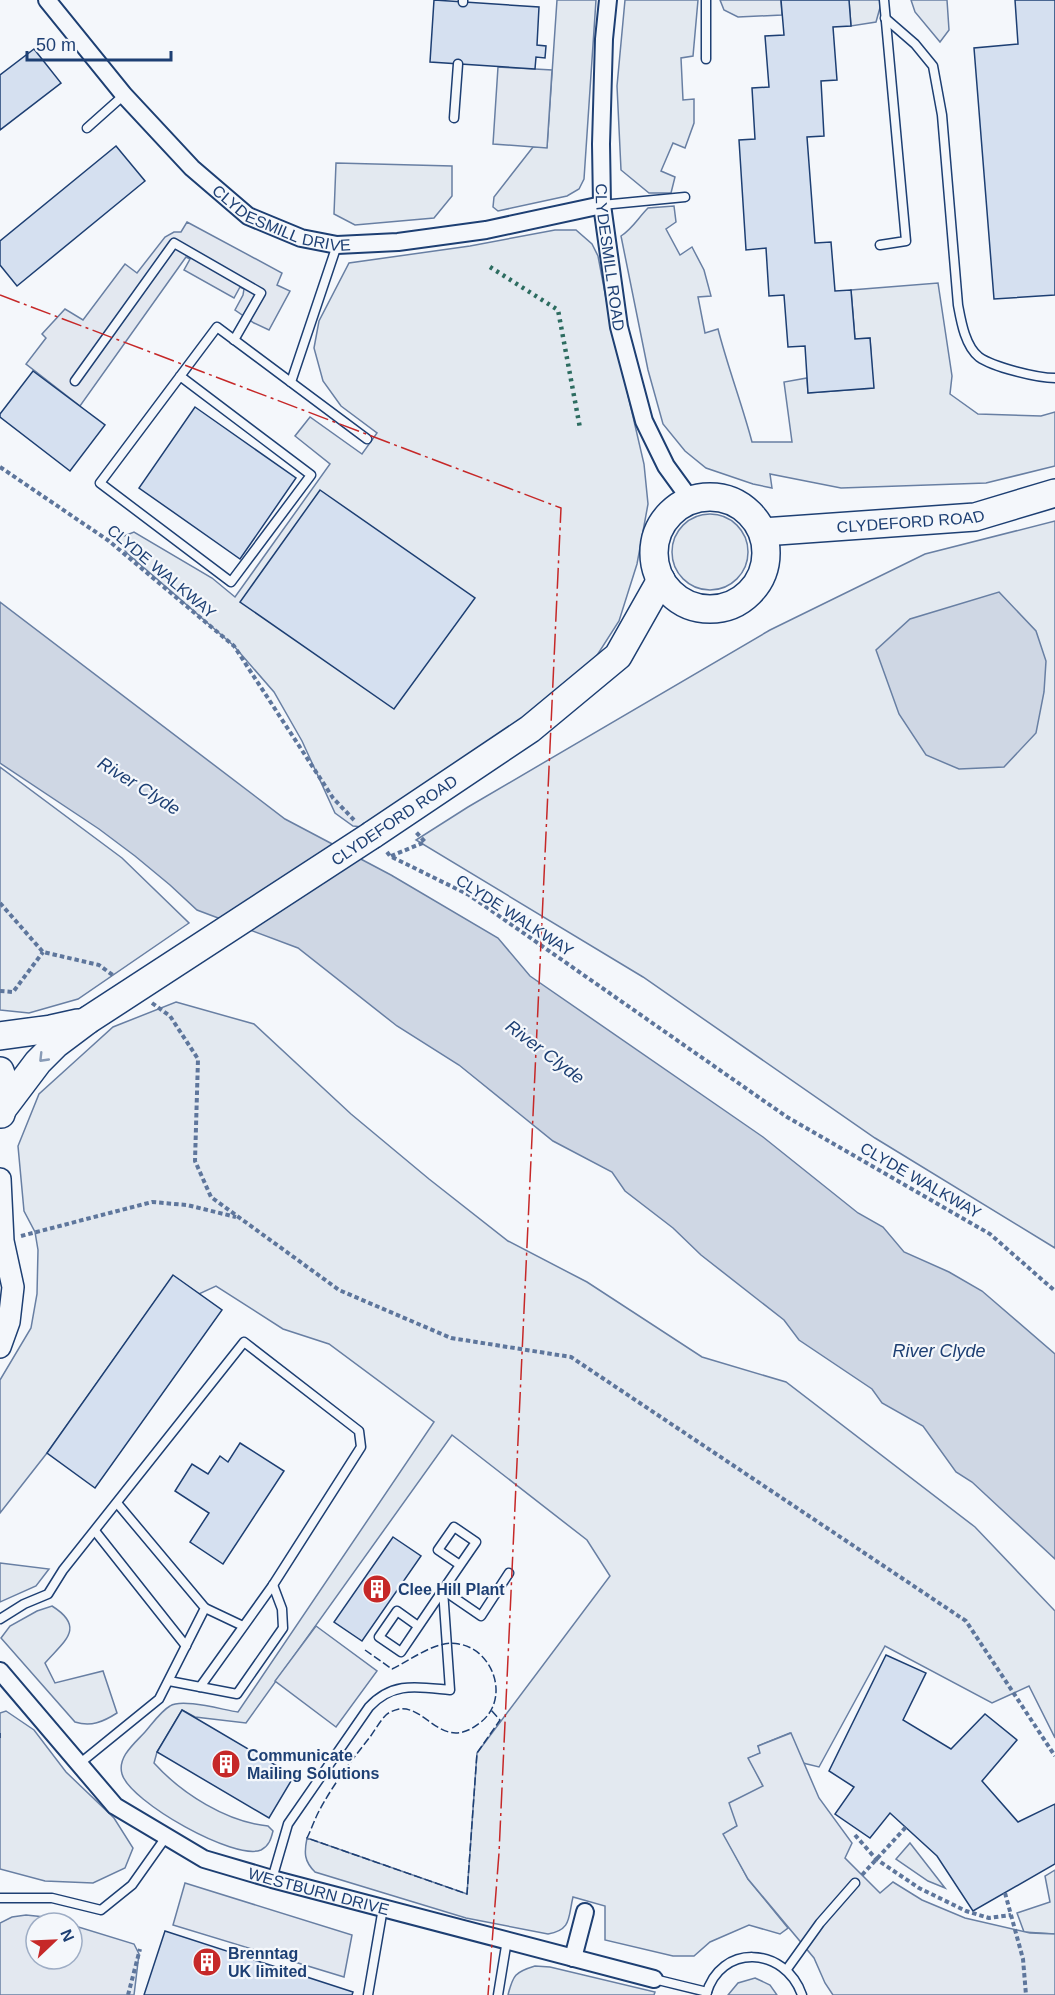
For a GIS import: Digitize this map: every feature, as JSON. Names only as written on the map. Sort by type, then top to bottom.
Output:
[{"type":"main road","name":"CLYDEFORD ROAD","points":[[763,532],[975,517],[1055,493]]},
{"type":"main road","points":[[707,496],[733,501],[755,517],[763,532],[767,551],[765,570],[756,586],[742,600],[725,608],[707,609],[688,605],[673,595],[661,580],[654,562],[654,543],[661,524],[673,509],[690,500],[707,496]]},
{"type":"main road","name":"CLYDEFORD ROAD","points":[[1,1114],[38,1062],[56,1044],[88,1020],[530,729],[618,656],[661,580]]},
{"type":"main road","name":"CLYDEFORD ROAD","points":[[0,1036],[51,1029],[88,1020]]},
{"type":"main road","points":[[0,1071],[4,1101],[1,1114]]},
{"type":"street","name":"CLYDESMILL DRIVE","points":[[47,0],[124,95],[192,168],[248,216],[301,238],[337,245],[398,242],[475,231],[602,205]]},
{"type":"street","name":"CLYDESMILL ROAD","points":[[608,0],[604,39],[602,205],[619,327],[644,421],[666,466],[690,500]]},
{"type":"street","points":[[0,1179],[2,1239],[13,1287],[9,1323],[0,1347]]},
{"type":"street","name":"WESTBURN DRIVE","points":[[0,1671],[115,1806],[204,1859],[272,1879],[654,1979]]},
{"type":"street","points":[[573,1958],[585,1912]]},
{"type":"lane","points":[[706,0],[706,59]]},
{"type":"lane","points":[[880,245],[906,241],[884,0]]},
{"type":"lane","points":[[885,18],[915,44],[933,66],[942,115],[958,305],[964,334],[978,356],[1021,373],[1040,378],[1055,378]]},
{"type":"lane","points":[[454,118],[458,64]]},
{"type":"lane","points":[[87,128],[124,95]]},
{"type":"lane","points":[[602,205],[685,197]]},
{"type":"lane","points":[[75,381],[174,243],[261,293],[234,340]]},
{"type":"lane","points":[[291,382],[337,245]]},
{"type":"lane","points":[[180,376],[311,475],[231,582],[100,483],[180,376],[217,327],[366,439]]},
{"type":"lane","points":[[0,1619],[24,1604],[48,1594],[63,1570],[244,1342],[359,1431],[361,1448],[273,1585],[200,1687]]},
{"type":"lane","points":[[117,1503],[205,1608],[243,1626]]},
{"type":"lane","points":[[418,1626],[397,1611],[379,1637],[401,1652],[476,1542],[454,1527],[438,1550],[460,1565]]},
{"type":"lane","points":[[95,1531],[186,1646]]},
{"type":"lane","points":[[443,1590],[481,1616],[509,1574]]},
{"type":"lane","points":[[169,1681],[237,1694],[283,1628],[282,1609],[273,1585]]},
{"type":"lane","points":[[272,1879],[288,1824],[373,1702],[399,1688],[450,1690],[443,1590]]},
{"type":"lane","points":[[79,1764],[159,1698],[205,1608]]},
{"type":"lane","points":[[0,1898],[52,1898],[101,1910],[132,1885],[166,1837]]},
{"type":"lane","points":[[787,1969],[820,1923],[855,1883]]},
{"type":"lane","points":[[369,1994],[383,1908]]},
{"type":"lane","points":[[498,1995],[507,1941]]},
{"type":"lane","points":[[706,1994],[714,1977],[726,1965],[741,1958],[757,1957],[773,1960],[787,1969],[798,1982],[802,1995]]},
{"type":"lane","name":"WESTBURN DRIVE","points":[[654,1979],[706,1994]]},
{"type":"path","name":"CLYDE WALKWAY","points":[[0,467],[109,541],[234,646],[333,798],[390,856],[469,895],[787,1118],[990,1234],[1055,1291]]},
{"type":"path","points":[[0,903],[43,952],[99,965],[117,978]]},
{"type":"path","points":[[0,991],[13,992],[43,952]]},
{"type":"path","points":[[143,997],[170,1016],[198,1059],[195,1161],[211,1197],[339,1290],[451,1338],[571,1357],[966,1621],[1055,1756]]},
{"type":"path","points":[[2,1239],[152,1202],[187,1205],[238,1217]]},
{"type":"path","points":[[855,1883],[906,1827]]},
{"type":"path","points":[[855,1835],[876,1859],[919,1888],[966,1911],[989,1918],[1011,1915]]},
{"type":"path","points":[[1005,1893],[1023,1959],[1026,1995]]},
{"type":"path","points":[[128,1995],[140,1949]]},
{"type":"shaded area","points":[[557,0],[596,0],[584,179],[579,189],[567,196],[498,211],[493,207],[494,197],[533,147],[547,147]]},
{"type":"shaded area","points":[[625,0],[698,0],[693,56],[681,58],[683,100],[694,99],[694,123],[685,148],[673,143],[661,171],[675,177],[671,193],[649,193],[621,170],[617,86]]},
{"type":"shaded area","points":[[720,0],[781,0],[782,15],[738,17],[724,10]]},
{"type":"shaded area","points":[[849,0],[880,0],[876,22],[851,26]]},
{"type":"shaded area","points":[[911,0],[947,0],[949,30],[940,42],[915,12]]},
{"type":"shaded area","points":[[498,67],[552,70],[547,148],[493,144]]},
{"type":"shaded area","points":[[336,163],[452,166],[452,196],[434,218],[355,225],[334,214]]},
{"type":"shaded area","points":[[674,206],[676,222],[666,229],[680,255],[692,247],[704,270],[711,296],[698,297],[705,333],[718,329],[752,442],[792,442],[784,382],[807,378],[808,393],[873,388],[870,338],[855,339],[851,290],[938,283],[952,376],[950,394],[978,414],[1041,416],[1055,412],[1055,466],[986,483],[841,488],[770,474],[772,488],[706,468],[685,451],[663,424],[648,370],[621,236],[648,208]]},
{"type":"shaded area","points":[[187,222],[282,273],[277,285],[290,291],[269,330],[235,310],[244,289],[240,287],[234,298],[184,270],[190,259],[186,257],[80,406],[26,364],[46,338],[42,334],[65,309],[83,320],[125,264],[137,273],[165,237],[174,232],[181,232]]},
{"type":"shaded area","points":[[555,230],[576,230],[592,244],[598,256],[644,464],[648,504],[637,564],[619,621],[587,671],[540,713],[362,827],[353,826],[335,813],[302,741],[274,692],[234,646],[126,552],[119,538],[134,532],[212,578],[235,597],[330,464],[295,436],[310,417],[362,454],[377,433],[341,406],[323,381],[314,348],[319,321],[349,263],[470,246]]},
{"type":"shaded area","points":[[710,514],[724,517],[737,525],[745,538],[748,552],[745,566],[737,579],[724,587],[710,590],[696,587],[683,579],[675,566],[672,552],[675,538],[683,525],[696,517]]},
{"type":"shaded area","points":[[1055,521],[1055,1248],[875,1138],[643,977],[416,840],[468,807],[770,630],[925,554]]},
{"type":"shaded area","points":[[0,767],[122,858],[189,923],[78,999],[29,1013],[0,1010]]},
{"type":"shaded area","points":[[176,1002],[254,1024],[351,1114],[508,1241],[587,1282],[702,1357],[786,1382],[975,1527],[1055,1611],[1055,1738],[1029,1686],[992,1703],[885,1646],[819,1767],[803,1763],[790,1733],[758,1746],[761,1753],[749,1758],[763,1786],[737,1826],[724,1834],[748,1879],[788,1928],[780,1934],[749,1925],[710,1942],[694,1956],[673,1956],[605,1940],[605,1906],[573,1897],[568,1922],[556,1932],[548,1934],[466,1918],[315,1872],[306,1856],[307,1838],[467,1894],[477,1753],[610,1576],[587,1540],[452,1435],[246,1723],[195,1717],[182,1710],[157,1752],[154,1763],[192,1796],[237,1819],[268,1826],[273,1831],[268,1844],[261,1850],[248,1851],[229,1847],[185,1827],[143,1799],[129,1786],[122,1774],[124,1756],[170,1706],[184,1703],[238,1712],[434,1422],[329,1344],[283,1329],[216,1286],[199,1294],[173,1276],[47,1453],[0,1513],[0,1380],[31,1328],[37,1294],[38,1250],[35,1232],[24,1211],[18,1146],[39,1094],[113,1027]]},
{"type":"shaded area","points":[[0,1563],[49,1569],[36,1586],[0,1602]]},
{"type":"shaded area","points":[[52,1606],[68,1621],[70,1628],[64,1642],[45,1663],[55,1683],[103,1671],[117,1713],[107,1719],[92,1724],[75,1722],[1,1638],[10,1626],[37,1611]]},
{"type":"shaded area","points":[[316,1626],[377,1671],[336,1727],[275,1681]]},
{"type":"shaded area","points":[[6,1711],[34,1730],[66,1772],[114,1818],[133,1848],[125,1868],[93,1883],[45,1881],[0,1869],[0,1713]]},
{"type":"shaded area","points":[[791,1733],[819,1798],[852,1843],[845,1858],[880,1893],[893,1882],[922,1900],[965,1918],[1030,1933],[1055,1934],[1055,1995],[833,1995],[814,1958],[748,1879],[723,1834],[737,1826],[729,1803],[763,1786],[748,1758],[760,1753],[758,1746]]},
{"type":"shaded area","points":[[910,1843],[945,1888],[928,1881],[896,1859]]},
{"type":"shaded area","points":[[1055,1870],[1055,1934],[1024,1932],[1017,1913],[1050,1902],[1045,1876]]},
{"type":"shaded area","points":[[185,1883],[352,1935],[344,1977],[173,1925]]},
{"type":"shaded area","points":[[24,1915],[24,1971],[84,1971],[84,1929],[134,1944],[139,1954],[134,1995],[0,1995],[0,1923],[12,1917]]},
{"type":"shaded area","points":[[535,1966],[550,1967],[655,1992],[654,1995],[508,1995],[516,1975]]},
{"type":"shaded area","points":[[755,1978],[770,1985],[777,1995],[728,1995],[738,1983]]},
{"type":"water","points":[[999,592],[1036,631],[1046,661],[1044,692],[1036,733],[1004,767],[959,769],[926,755],[899,714],[876,650],[910,619]]},
{"type":"water","name":"River Clyde","points":[[0,602],[285,819],[391,875],[498,938],[530,976],[763,1137],[858,1213],[883,1227],[904,1252],[949,1272],[982,1291],[1055,1354],[1055,1559],[972,1482],[956,1472],[923,1426],[882,1403],[872,1389],[799,1340],[784,1320],[701,1255],[673,1228],[625,1191],[612,1172],[553,1141],[459,1065],[397,1026],[298,948],[197,910],[135,856],[99,829],[0,763]]},
{"type":"building","points":[[434,0],[539,7],[537,45],[546,46],[545,58],[536,57],[535,69],[430,62]]},
{"type":"building","points":[[781,0],[849,0],[851,26],[833,27],[837,80],[821,81],[824,136],[807,137],[815,243],[831,242],[835,291],[851,290],[855,339],[870,338],[874,388],[808,393],[805,346],[788,347],[784,295],[769,296],[766,248],[746,250],[739,140],[755,139],[752,88],[769,87],[765,36],[784,35]]},
{"type":"building","points":[[1015,0],[1055,0],[1055,295],[994,299],[974,48],[1018,44]]},
{"type":"building","points":[[34,49],[61,83],[0,130],[0,75]]},
{"type":"building","points":[[116,146],[145,181],[17,286],[0,265],[0,241]]},
{"type":"building","points":[[33,371],[105,425],[70,471],[0,417]]},
{"type":"building","points":[[195,407],[296,478],[240,559],[139,488]]},
{"type":"building","points":[[320,490],[475,598],[394,709],[240,602]]},
{"type":"building","points":[[173,1275],[222,1310],[95,1488],[47,1453]]},
{"type":"building","points":[[240,1443],[284,1471],[223,1564],[190,1542],[209,1513],[175,1491],[192,1464],[208,1474],[220,1456],[228,1462]]},
{"type":"building","name":"Clee Hill Plant","points":[[393,1537],[421,1556],[362,1641],[334,1622]]},
{"type":"building","points":[[886,1655],[926,1673],[903,1720],[951,1749],[985,1714],[1017,1740],[982,1781],[1018,1822],[1055,1804],[1055,1864],[973,1911],[937,1856],[890,1813],[870,1838],[835,1814],[854,1787],[829,1771]]},
{"type":"building","name":"Communicate Mailing Solutions","points":[[182,1710],[294,1776],[269,1818],[157,1752]]},
{"type":"building","name":"Brenntag UK limited","points":[[165,1931],[353,1992],[352,1995],[144,1995]]},
{"type":"hedge","points":[[490,267],[558,310],[580,428]]},
{"type":"fence","points":[[365,1650],[392,1669],[433,1647],[451,1643],[471,1648],[489,1665],[494,1677],[495,1701],[490,1712],[481,1722],[456,1733],[445,1731],[409,1710],[399,1709],[387,1714],[336,1783],[318,1813],[307,1838],[467,1894],[477,1753],[500,1720],[491,1710]]},
{"type":"fence","points":[[0,1733],[0,1738]]},
{"type":"power","points":[[0,295],[561,508],[499,1853],[488,1995]]},
{"type":"place","name":"Clee Hill Plant","points":[[377,1589]]},
{"type":"place","name":"Communicate Mailing Solutions","points":[[226,1764]]},
{"type":"place","name":"Brenntag UK limited","points":[[207,1962]]}]
